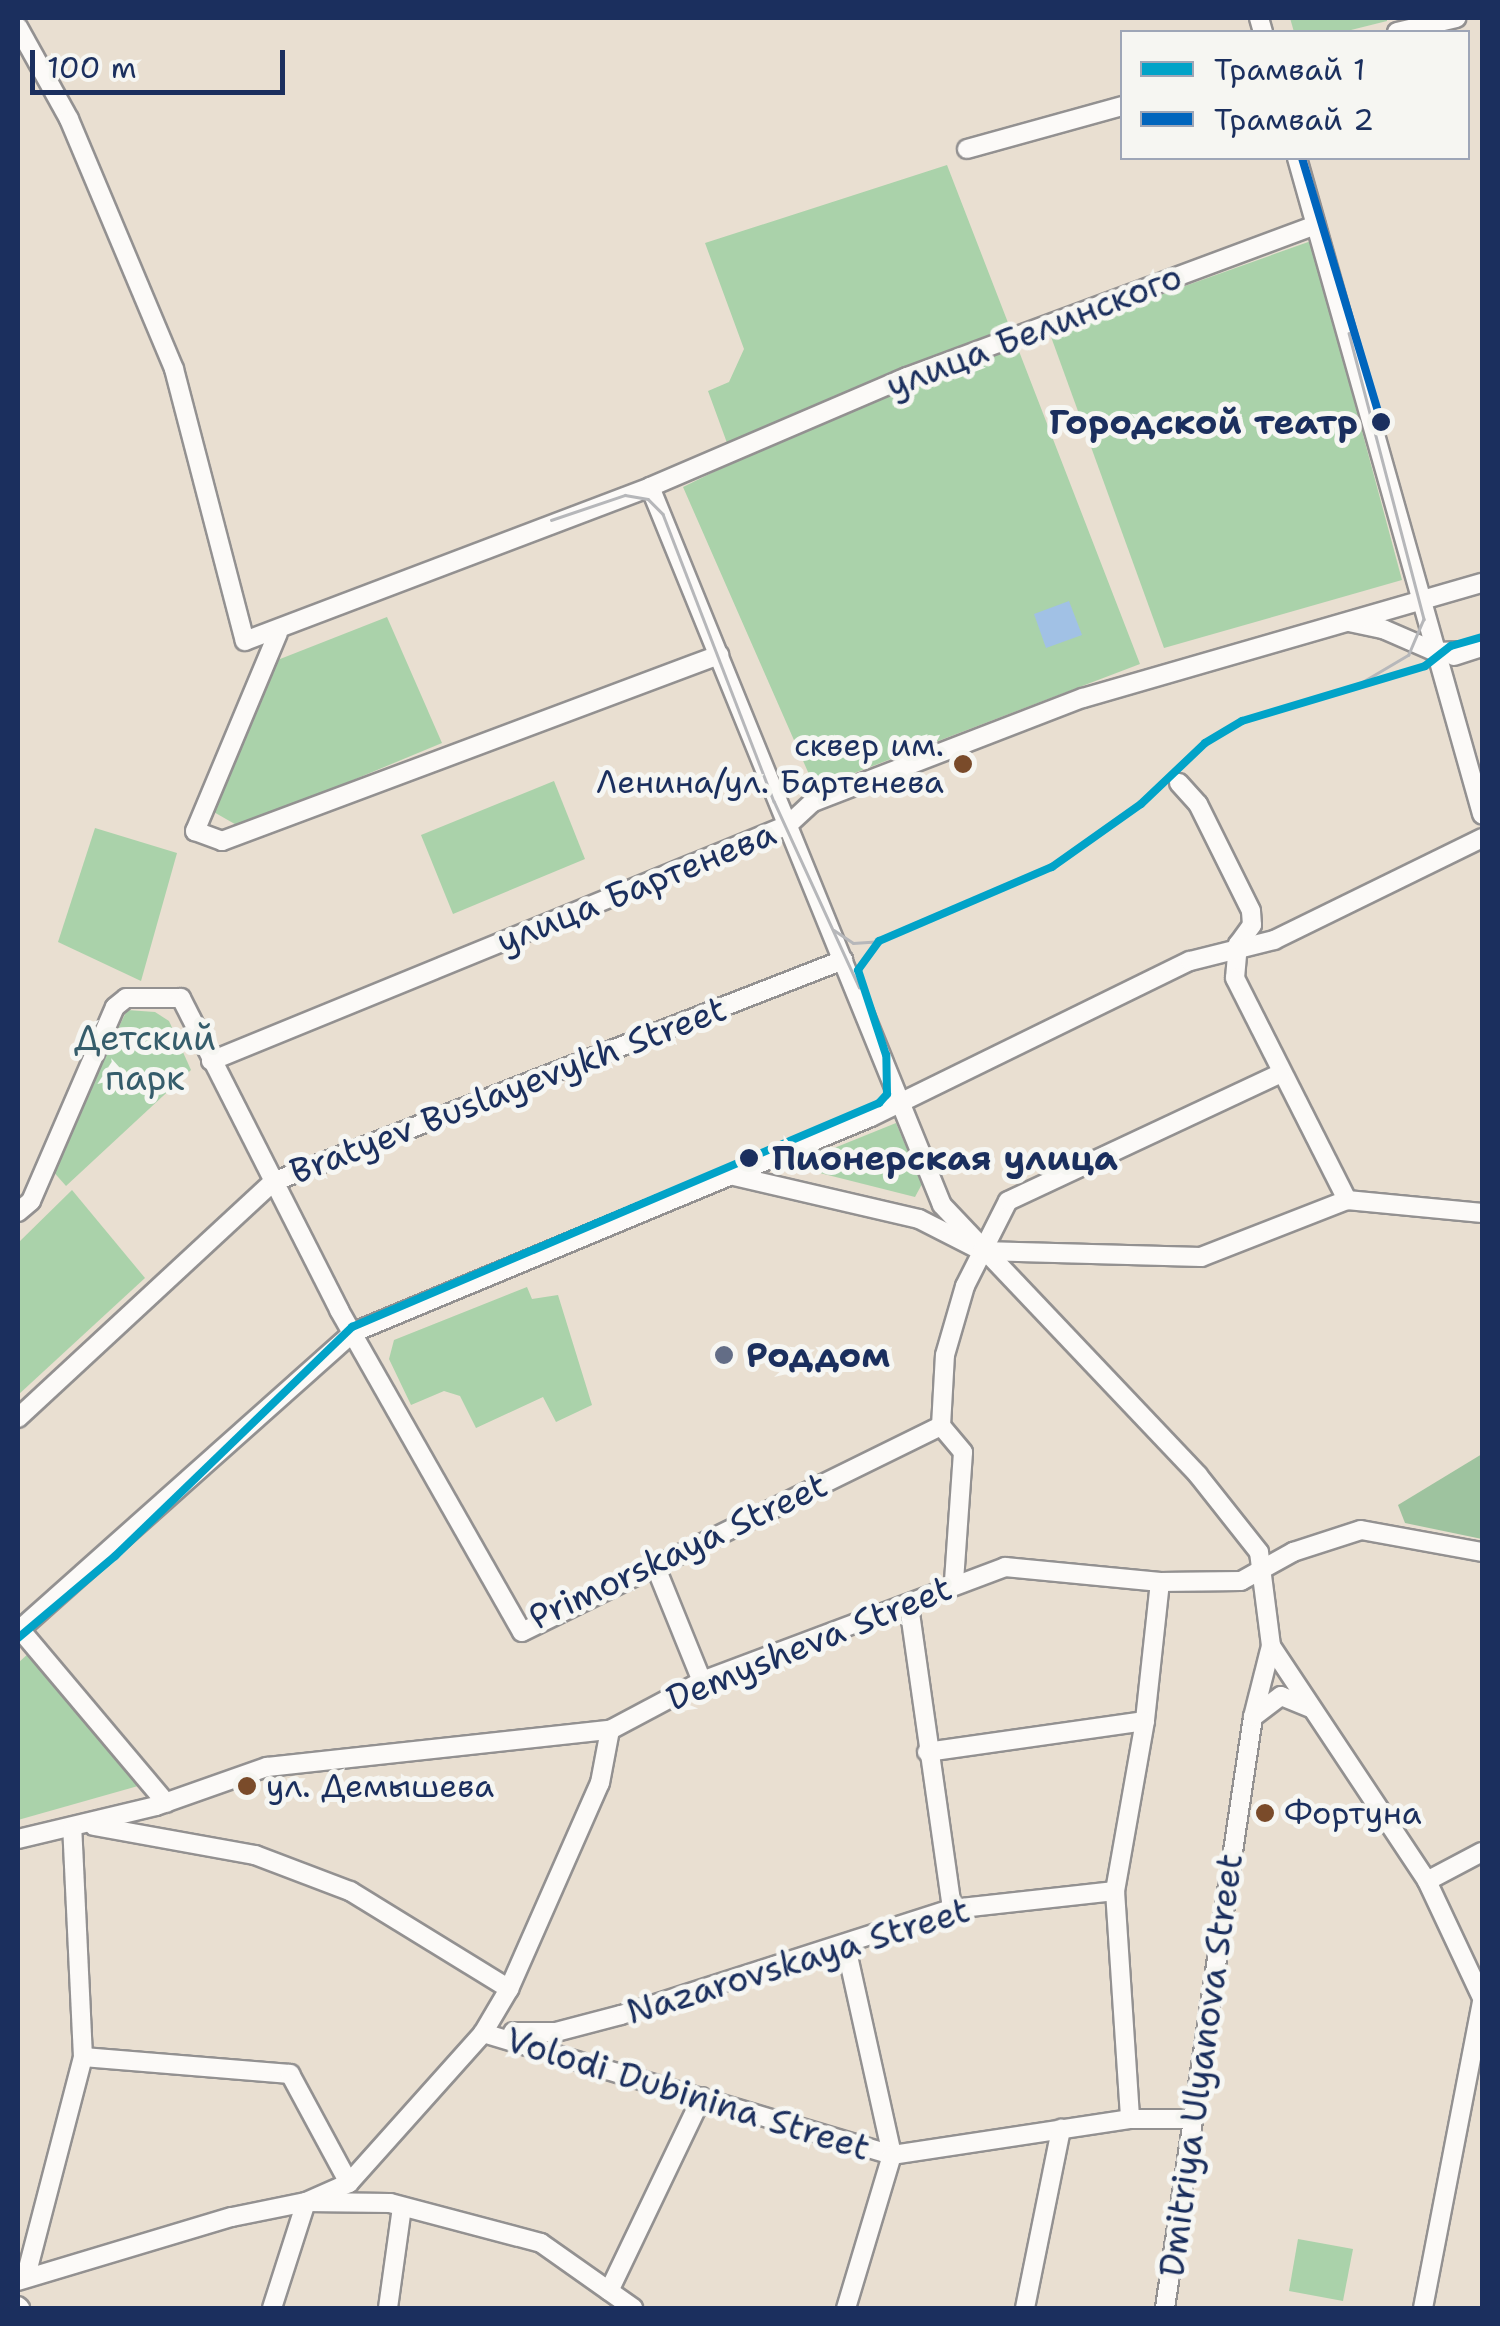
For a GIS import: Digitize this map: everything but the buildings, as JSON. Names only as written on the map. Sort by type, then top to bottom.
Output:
[{"type":"street","points":[[1405,30],[1456,18]]},
{"type":"street","points":[[18,26],[70,119],[174,369],[246,641],[278,633],[650,486],[942,1206],[1198,1475],[1259,1552],[1271,1646],[1427,1882],[1482,2000],[1423,2308]]},
{"type":"street","points":[[967,149],[1120,107]]},
{"type":"street","points":[[1298,160],[1418,599],[1482,814]]},
{"type":"street","name":"улица Белинского","points":[[650,486],[754,440],[1316,225]]},
{"type":"street","name":"улица Бартенева","points":[[211,1062],[788,825],[812,802],[1082,698],[1482,582]]},
{"type":"street","points":[[1343,622],[1384,629],[1438,657],[1474,649]]},
{"type":"street","points":[[278,633],[195,831],[222,842],[719,656]]},
{"type":"street","points":[[1179,783],[1198,804],[1251,911],[1252,926],[1238,944],[1235,978],[1347,1200]]},
{"type":"street","points":[[184,1839],[173,1820],[173,1800],[18,1629],[352,1333],[734,1176],[900,1103],[1190,960],[1238,944],[1274,940],[1482,838]]},
{"type":"street","name":"Bratyev Buslayevykh Street","points":[[18,1418],[273,1182],[843,960]]},
{"type":"street","name":"Primorskaya Street","points":[[18,1212],[30,1202],[115,1007],[126,998],[181,998],[352,1333],[522,1632],[654,1563],[941,1426]]},
{"type":"street","points":[[954,1581],[962,1452],[941,1426],[945,1355],[982,1251],[1008,1202],[1281,1073]]},
{"type":"street","points":[[734,1176],[920,1219],[982,1251],[1201,1257],[1347,1200],[1482,1213]]},
{"type":"street","points":[[920,1219],[942,1206]]},
{"type":"street","name":"Demysheva Street","points":[[18,1840],[173,1800],[267,1767],[610,1730],[702,1681],[909,1606],[954,1581],[1034,1566],[1160,1582],[1241,1581],[1361,1530],[1482,1552]]},
{"type":"street","points":[[654,1563],[702,1681]]},
{"type":"street","points":[[1130,2119],[1115,1891],[1145,1721],[1160,1582]]},
{"type":"street","points":[[909,1606],[952,1909]]},
{"type":"street","name":"Dmitriya Ulyanova Street","points":[[1165,2308],[1253,1717],[1271,1646]]},
{"type":"street","points":[[1253,1717],[1281,1696],[1315,1711]]},
{"type":"street","points":[[927,1752],[1145,1721]]},
{"type":"street","points":[[22,2279],[306,2202],[349,2184],[482,2032],[509,1989],[600,1782],[610,1730]]},
{"type":"street","points":[[22,2279],[83,2057],[76,1826],[184,1839],[255,1854],[350,1891],[509,1989]]},
{"type":"street","points":[[1427,1882],[1482,1852]]},
{"type":"street","name":"Nazarovskaya Street","points":[[482,2032],[556,2032],[846,1948],[952,1909],[1115,1891]]},
{"type":"street","points":[[846,1948],[892,2155],[846,2308]]},
{"type":"street","name":"Volodi Dubinina Street","points":[[482,2032],[892,2155],[1130,2119],[1192,2119]]},
{"type":"street","points":[[83,2057],[290,2074],[349,2184]]},
{"type":"street","points":[[608,2291],[702,2097]]},
{"type":"street","points":[[1025,2308],[1062,2129]]},
{"type":"street","points":[[306,2202],[402,2206],[542,2242],[633,2308]]},
{"type":"street","points":[[272,2308],[306,2202]]},
{"type":"street","points":[[388,2308],[402,2206]]},
{"type":"green space","points":[[1290,18],[1387,18],[1351,30],[1293,30]]},
{"type":"green space","points":[[947,165],[1140,664],[815,788],[683,487],[734,462],[708,391],[729,382],[744,349],[705,243]]},
{"type":"green space","points":[[1311,241],[1402,580],[1164,648],[1050,334]]},
{"type":"green space","points":[[387,617],[442,743],[240,827],[212,811],[275,661]]},
{"type":"green space","points":[[554,781],[585,859],[453,914],[421,835]]},
{"type":"green space","points":[[95,828],[177,853],[141,981],[58,942]]},
{"type":"green space","name":"Детский парк","points":[[127,1010],[155,1012],[169,1021],[191,1070],[66,1186],[51,1169]]},
{"type":"green space","points":[[896,1123],[922,1184],[915,1197],[804,1169],[807,1159]]},
{"type":"green space","points":[[72,1190],[145,1278],[18,1395],[18,1243]]},
{"type":"green space","points":[[527,1287],[532,1299],[558,1295],[592,1405],[556,1422],[543,1397],[476,1428],[460,1396],[444,1391],[411,1405],[389,1359],[394,1340]]},
{"type":"green space","points":[[1482,1454],[1482,1539],[1405,1523],[1398,1505]]},
{"type":"green space","points":[[29,1653],[138,1786],[18,1820],[18,1663]]},
{"type":"green space","points":[[1298,2239],[1353,2249],[1343,2301],[1289,2291]]},
{"type":"water","points":[[1069,601],[1082,635],[1046,648],[1034,614]]},
{"type":"tram line","name":"2","points":[[1303,160],[1381,422]]},
{"type":"tram line","points":[[1349,333],[1424,619],[1409,655],[1360,684]]},
{"type":"tram line","points":[[551,520],[625,495],[648,499],[663,514],[774,801],[859,987]]},
{"type":"tram line","name":"1","points":[[18,1638],[115,1556],[352,1327],[879,1103],[887,1094],[886,1055],[858,970],[879,941],[1052,867],[1141,804],[1205,743],[1242,721],[1425,666],[1451,646],[1482,637]]},
{"type":"tram line","points":[[834,930],[853,943],[879,941]]},
{"type":"place","name":"Городской театр","points":[[1381,422]]},
{"type":"place","name":"сквер им. Ленина/ул. Бартенева","points":[[963,764]]},
{"type":"place","name":"Пионерская улица","points":[[749,1158]]},
{"type":"place","name":"Роддом","points":[[724,1355]]},
{"type":"place","name":"ул. Демышева","points":[[247,1786]]},
{"type":"place","name":"Фортуна","points":[[1265,1813]]}]
